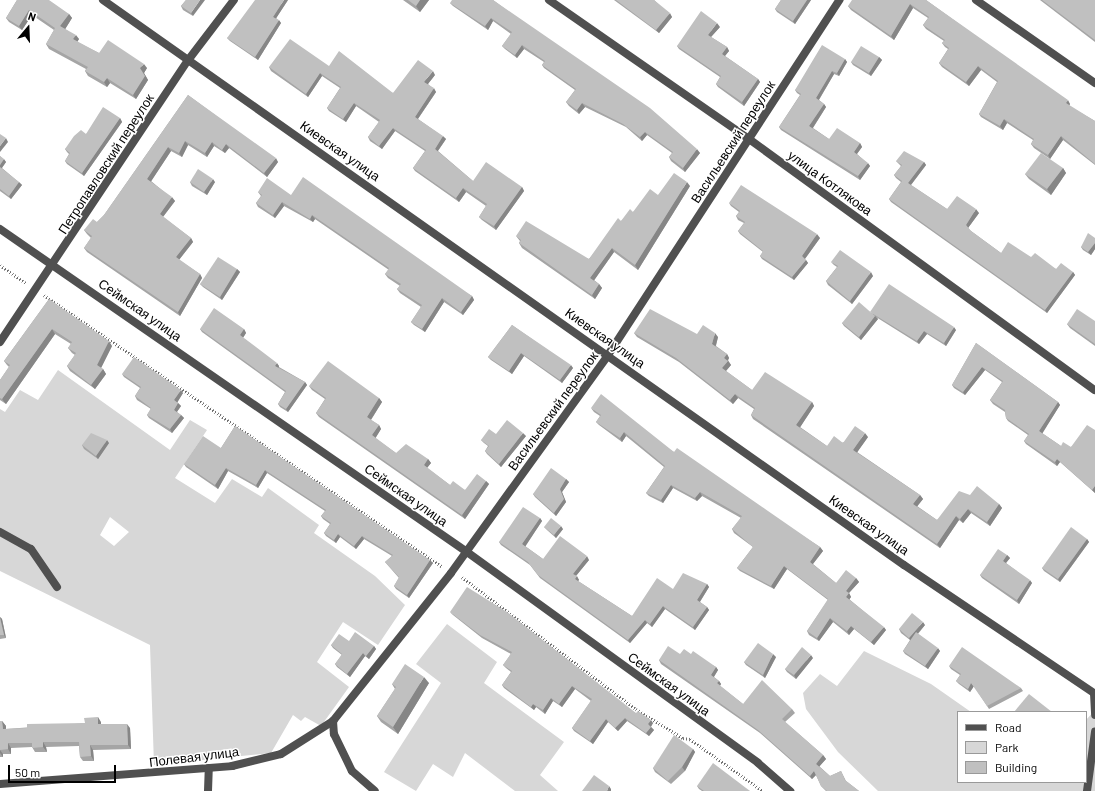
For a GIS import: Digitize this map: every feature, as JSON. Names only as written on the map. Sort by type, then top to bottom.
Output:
[{"type":"street","name":"Киевская улица","points":[[103,0],[189,59],[904,565],[1095,693]]},
{"type":"street","name":"Петропавловский переулок","points":[[0,342],[38,291],[189,59],[234,0]]},
{"type":"street","name":"улица Котлякова","points":[[549,0],[749,139],[1095,390]]},
{"type":"street","name":"Васильевский переулок","points":[[334,721],[467,552],[608,355],[839,0]]},
{"type":"street","points":[[976,0],[1095,83]]},
{"type":"street","name":"Сеймская улица","points":[[0,229],[467,552],[758,763],[790,791]]},
{"type":"street","points":[[0,532],[31,549],[57,587]]},
{"type":"street","points":[[1095,693],[1095,715]]},
{"type":"street","points":[[334,721],[334,734],[352,771],[375,791]]},
{"type":"street","name":"Полевая улица","points":[[0,784],[209,768],[281,754],[334,721]]},
{"type":"street","points":[[1087,791],[1095,732]]},
{"type":"street","points":[[208,791],[209,768]]},
{"type":"path","points":[[0,265],[451,573],[457,573],[636,708],[683,738],[690,739],[763,791]]},
{"type":"green space","points":[[58,370],[170,450],[190,420],[207,430],[175,478],[215,503],[232,479],[262,497],[268,488],[319,525],[314,533],[375,576],[405,605],[378,645],[343,622],[317,662],[349,687],[321,726],[305,717],[301,721],[293,715],[271,753],[154,765],[150,645],[0,571],[0,409],[5,412],[20,390],[38,400]],"holes":[[[110,517],[129,532],[114,546],[100,535]]]},
{"type":"green space","points":[[447,624],[497,662],[484,683],[564,742],[540,775],[558,791],[515,791],[465,753],[453,777],[433,764],[416,791],[384,772],[441,683],[416,664]]},
{"type":"green space","points":[[864,651],[931,684],[970,711],[957,711],[957,783],[1087,783],[1087,719],[1095,710],[1095,791],[878,791],[838,752],[806,709],[803,693],[820,674],[837,686]]},
{"type":"building","points":[[17,0],[49,0],[69,14],[60,26],[76,35],[73,39],[99,53],[108,40],[144,64],[140,68],[145,76],[133,95],[107,78],[104,82],[85,71],[88,67],[46,44],[55,28],[29,10],[19,26],[6,18]]},
{"type":"building","points":[[186,0],[200,0],[191,13],[181,6]]},
{"type":"building","points":[[255,0],[284,0],[273,17],[279,20],[255,57],[227,38]]},
{"type":"building","points":[[408,0],[420,0],[416,6]]},
{"type":"building","points":[[452,0],[493,0],[650,108],[697,149],[683,168],[669,157],[673,152],[645,132],[640,137],[623,124],[582,103],[577,110],[566,102],[576,89],[542,65],[545,61],[522,45],[515,55],[502,46],[512,32],[491,18],[485,26],[450,3]]},
{"type":"building","points":[[616,0],[654,0],[670,13],[656,30]]},
{"type":"building","points":[[781,0],[807,0],[793,21],[775,9]]},
{"type":"building","points":[[852,0],[926,0],[1068,100],[1066,103],[1095,121],[1095,164],[1061,136],[1048,155],[1031,144],[1034,139],[1004,119],[1000,126],[979,114],[998,81],[978,66],[966,82],[939,63],[949,48],[942,43],[945,40],[923,25],[929,17],[910,4],[891,36],[848,6]]},
{"type":"building","points":[[1042,0],[1095,0],[1095,40]]},
{"type":"building","points":[[701,11],[717,23],[708,35],[727,47],[722,54],[758,79],[742,102],[716,84],[721,76],[677,46]]},
{"type":"building","points":[[290,39],[329,66],[339,51],[393,93],[418,60],[433,71],[424,82],[434,88],[415,117],[443,136],[435,149],[473,181],[486,162],[522,187],[494,226],[479,217],[487,204],[463,188],[456,198],[413,168],[426,150],[393,128],[379,146],[368,137],[380,120],[354,103],[343,119],[327,108],[341,87],[320,73],[306,94],[269,67]]},
{"type":"building","points":[[822,45],[845,59],[837,73],[832,71],[816,98],[824,104],[809,126],[829,139],[837,128],[860,143],[854,152],[868,163],[858,176],[779,127],[801,94],[795,90]]},
{"type":"building","points":[[861,46],[879,57],[869,73],[851,62]]},
{"type":"building","points":[[188,95],[276,158],[264,173],[226,144],[222,150],[212,142],[205,153],[185,141],[179,153],[168,147],[147,179],[172,197],[160,214],[191,238],[176,257],[200,274],[178,312],[84,248],[92,236],[84,230],[93,219],[97,222],[104,215]]},
{"type":"building","points":[[103,107],[120,118],[82,173],[65,161],[70,153],[65,149],[74,136],[81,130],[86,134]]},
{"type":"building","points":[[0,134],[6,138],[0,146]]},
{"type":"building","points":[[904,151],[924,162],[908,183],[947,209],[957,196],[976,209],[966,225],[971,231],[1001,253],[1008,242],[1031,257],[1035,253],[1056,269],[1061,263],[1073,272],[1045,310],[889,199],[902,181],[894,175],[902,165],[896,161]]},
{"type":"building","points":[[1041,153],[1063,168],[1047,189],[1025,174]]},
{"type":"building","points":[[0,156],[4,159],[0,165]]},
{"type":"building","points":[[0,167],[19,182],[9,196],[0,189]]},
{"type":"building","points":[[198,169],[213,179],[204,192],[190,182]]},
{"type":"building","points":[[674,173],[687,182],[635,265],[612,248],[590,278],[599,284],[592,295],[519,243],[521,240],[516,236],[526,221],[589,259],[618,218],[621,221],[630,209],[633,212],[650,189],[658,195]]},
{"type":"building","points":[[303,177],[472,296],[461,312],[442,298],[422,329],[411,322],[422,305],[397,289],[401,284],[385,274],[389,268],[312,215],[310,219],[282,202],[273,215],[256,203],[262,195],[258,192],[267,178],[291,195]]},
{"type":"building","points":[[741,185],[817,234],[802,256],[806,260],[792,277],[760,256],[763,251],[738,231],[745,222],[736,216],[740,211],[729,203]]},
{"type":"building","points":[[1088,233],[1095,238],[1095,243],[1088,252],[1081,247]]},
{"type":"building","points":[[840,250],[871,272],[850,301],[826,281],[838,266],[831,262]]},
{"type":"building","points":[[218,257],[237,269],[220,297],[200,284]]},
{"type":"building","points":[[889,284],[954,327],[944,343],[924,331],[917,341],[870,312]]},
{"type":"building","points":[[49,299],[109,341],[97,365],[103,369],[91,385],[67,366],[76,353],[68,348],[72,342],[52,329],[2,399],[0,398],[0,380],[10,365],[4,361]]},
{"type":"building","points":[[859,302],[875,316],[859,337],[842,323]]},
{"type":"building","points":[[214,308],[244,329],[240,335],[277,363],[275,366],[305,382],[286,409],[278,404],[286,391],[200,329]]},
{"type":"building","points":[[650,309],[697,334],[703,325],[715,333],[712,344],[727,354],[724,358],[728,361],[722,368],[752,390],[765,372],[812,402],[796,425],[827,446],[834,436],[843,443],[855,426],[865,433],[853,450],[920,495],[913,504],[937,520],[959,491],[970,495],[977,486],[999,504],[987,522],[968,509],[960,519],[956,516],[937,544],[751,415],[755,408],[735,394],[730,400],[676,358],[634,333]]},
{"type":"building","points":[[1077,309],[1095,321],[1095,344],[1067,324]]},
{"type":"building","points":[[512,325],[571,365],[560,380],[521,353],[509,371],[488,357]]},
{"type":"building","points":[[976,343],[1058,402],[1039,431],[1061,446],[1063,442],[1071,447],[1087,425],[1095,430],[1095,486],[1092,490],[1057,459],[1055,462],[1024,441],[1029,434],[1006,418],[1005,410],[990,400],[1003,381],[982,367],[963,392],[952,385]]},
{"type":"building","points":[[134,357],[181,390],[174,400],[178,403],[174,410],[181,415],[170,429],[147,415],[151,408],[135,396],[141,387],[122,374]]},
{"type":"building","points":[[328,361],[379,398],[367,417],[379,425],[372,435],[396,453],[406,444],[428,459],[424,465],[450,485],[453,481],[465,490],[477,474],[486,481],[462,515],[316,413],[326,398],[309,386]]},
{"type":"building","points":[[601,394],[674,452],[677,448],[820,547],[810,562],[836,583],[846,570],[856,578],[846,591],[849,593],[846,597],[884,627],[871,642],[851,626],[847,631],[830,618],[817,638],[807,631],[828,599],[784,566],[771,586],[737,568],[753,547],[732,529],[742,516],[700,492],[695,498],[671,485],[661,500],[646,493],[665,466],[624,432],[620,438],[596,422],[601,415],[591,408]]},
{"type":"building","points":[[507,420],[523,433],[499,464],[485,451],[489,446],[481,440],[489,429],[496,434]]},
{"type":"building","points":[[235,426],[430,560],[407,595],[394,586],[399,577],[385,562],[393,555],[362,536],[354,546],[338,534],[334,540],[324,533],[331,523],[321,516],[326,510],[265,470],[256,485],[226,468],[215,485],[184,464],[203,436],[221,448]]},
{"type":"building","points":[[91,433],[107,440],[96,456],[82,445]]},
{"type":"building","points":[[551,468],[566,479],[560,489],[564,499],[554,513],[533,494]]},
{"type":"building","points":[[523,507],[540,518],[522,544],[543,559],[560,536],[587,556],[573,574],[577,576],[575,579],[632,616],[657,578],[673,589],[683,573],[707,584],[697,600],[707,607],[693,627],[663,606],[650,624],[645,620],[628,640],[538,575],[528,562],[499,542]]},
{"type":"building","points":[[551,518],[561,526],[554,535],[544,527]]},
{"type":"building","points":[[1071,527],[1087,539],[1058,579],[1042,568]]},
{"type":"building","points":[[998,549],[1007,555],[1003,561],[1030,580],[1017,600],[980,575]]},
{"type":"building","points":[[467,587],[507,612],[636,713],[638,711],[651,720],[648,724],[651,727],[646,733],[625,718],[615,728],[606,719],[590,741],[572,728],[592,699],[572,686],[559,704],[551,698],[543,710],[533,704],[531,707],[502,685],[512,671],[503,665],[512,652],[480,635],[450,612]]},
{"type":"building","points":[[912,613],[923,622],[909,638],[899,629]]},
{"type":"building","points":[[0,618],[4,635],[0,635]]},
{"type":"building","points":[[355,632],[374,646],[366,656],[363,653],[347,674],[335,664],[342,654],[331,645],[339,634],[349,641]]},
{"type":"building","points":[[916,632],[938,648],[925,666],[903,651]]},
{"type":"building","points":[[758,643],[773,654],[763,675],[744,662]]},
{"type":"building","points":[[668,646],[680,654],[684,649],[691,654],[693,651],[716,667],[711,675],[719,681],[717,683],[743,704],[762,680],[792,709],[782,719],[823,755],[816,764],[830,776],[841,771],[845,780],[859,791],[827,791],[821,786],[814,771],[810,776],[758,730],[659,660]]},
{"type":"building","points":[[802,647],[811,655],[794,675],[785,669]]},
{"type":"building","points":[[962,647],[1021,688],[987,706],[971,683],[968,689],[956,681],[961,674],[949,666]]},
{"type":"building","points":[[405,664],[424,677],[393,727],[377,716],[396,687],[392,684]]},
{"type":"building","points":[[1029,694],[1051,711],[1015,711]]},
{"type":"building","points":[[98,717],[98,724],[127,724],[128,745],[90,745],[91,756],[80,757],[79,742],[43,742],[43,747],[32,748],[32,743],[8,743],[8,749],[0,750],[0,721],[2,721],[3,729],[27,728],[27,724],[85,723],[84,718]]},
{"type":"building","points":[[674,735],[693,749],[682,767],[668,781],[653,768]]},
{"type":"building","points":[[713,763],[750,791],[704,791],[697,786]]},
{"type":"building","points":[[594,775],[609,786],[607,791],[582,791]]}]
